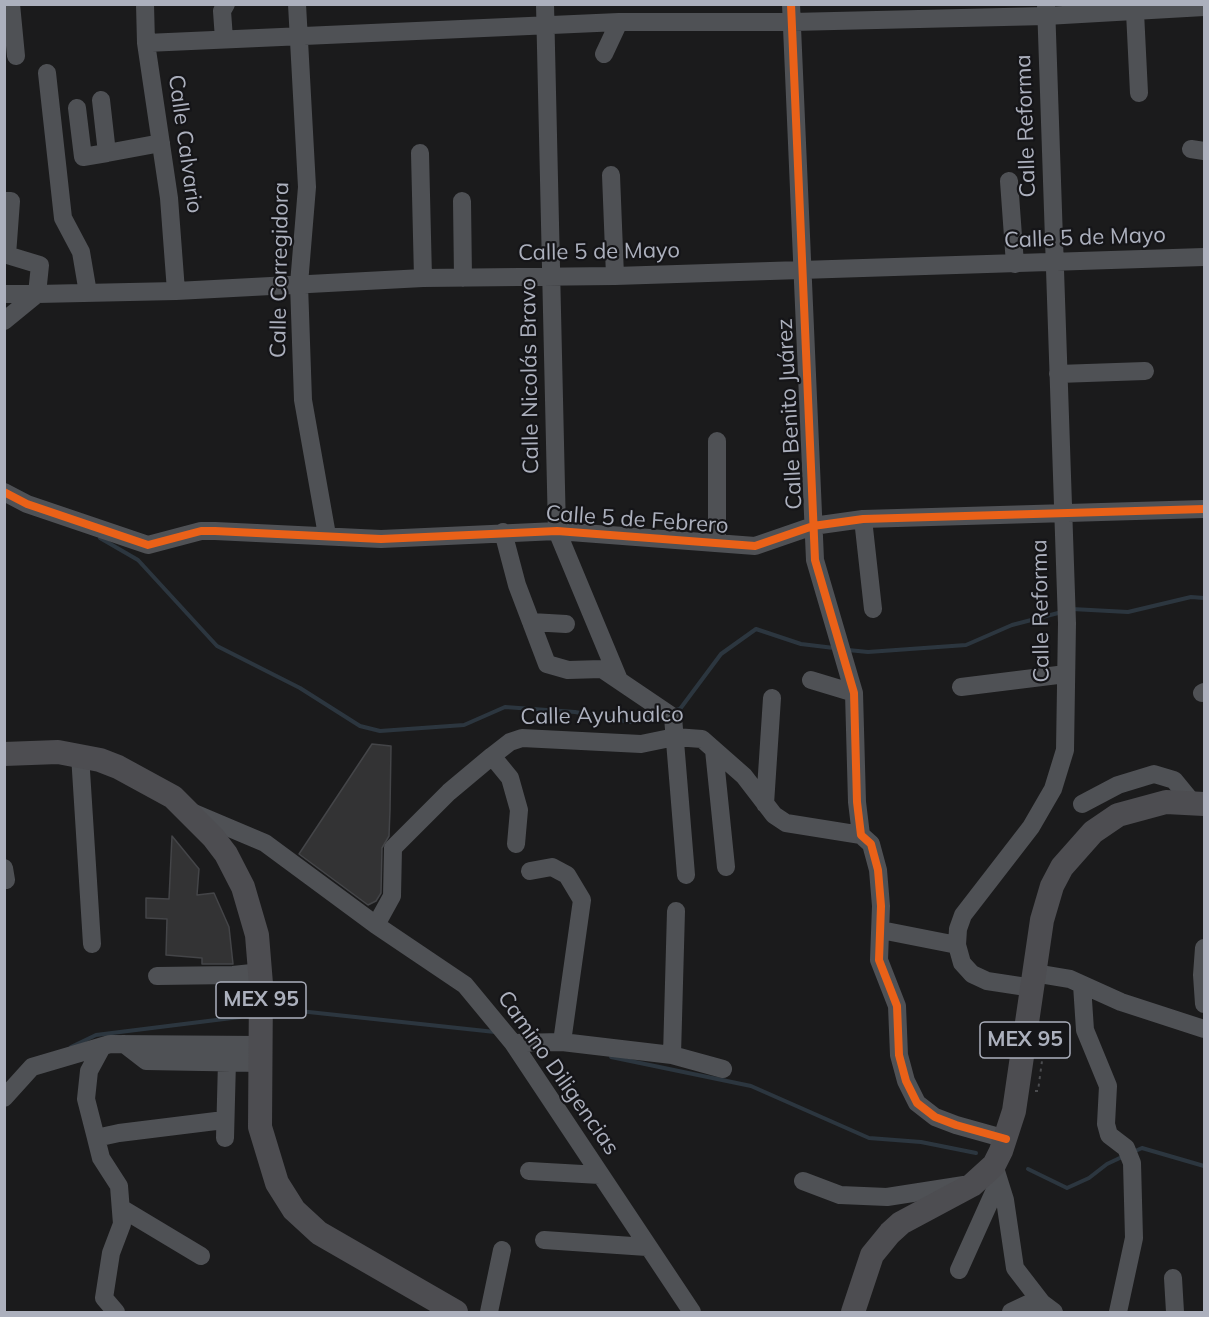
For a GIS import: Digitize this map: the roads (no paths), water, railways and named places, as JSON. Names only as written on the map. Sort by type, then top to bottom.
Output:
[{"type":"main road","name":"MEX 95","points":[[4,754],[36,752],[80,755],[100,760],[139,776],[173,797],[189,811],[226,854],[243,887],[258,935],[261,972],[260,1127],[270,1166],[294,1210],[319,1233],[456,1312]]},
{"type":"main road","name":"MEX 95","points":[[853,1312],[872,1255],[890,1233],[915,1215],[997,1173],[1014,1111],[1045,904],[1062,867],[1082,842],[1104,824],[1131,810],[1166,802],[1198,803]]},
{"type":"street","points":[[11,4],[16,56]]},
{"type":"street","name":"Calle Calvario","points":[[145,4],[146,43],[169,198],[177,291]]},
{"type":"street","points":[[224,39],[222,11],[226,4]]},
{"type":"street","name":"Calle Corregidora","points":[[297,4],[307,188],[299,284],[303,400],[327,535]]},
{"type":"street","name":"Calle Nicolás Bravo","points":[[545,4],[553,276],[557,531]]},
{"type":"street","points":[[723,4],[726,23]]},
{"type":"street","points":[[146,43],[619,22],[726,23],[791,13],[996,10],[1135,12],[1167,7],[1204,7]]},
{"type":"street","name":"Calle Reforma","points":[[957,945],[958,929],[963,915],[1031,828],[1053,789],[1065,750],[1064,515],[1046,10]]},
{"type":"street","points":[[1135,12],[1139,93]]},
{"type":"street","name":"Calle Benito Juárez","points":[[791,13],[815,561],[854,693],[856,802],[861,834],[871,844],[878,870],[881,930],[879,960],[897,1006],[899,1055],[906,1081],[917,1103],[935,1117],[1006,1139]]},
{"type":"street","points":[[604,54],[619,22]]},
{"type":"street","points":[[47,73],[63,218],[81,252],[88,293]]},
{"type":"street","points":[[101,100],[107,153]]},
{"type":"street","points":[[77,108],[83,157],[161,144]]},
{"type":"street","points":[[420,153],[423,278]]},
{"type":"street","points":[[611,175],[615,276]]},
{"type":"street","points":[[1009,181],[1015,264]]},
{"type":"street","points":[[4,201],[11,201],[7,255],[40,265],[37,294],[4,321]]},
{"type":"street","points":[[462,201],[463,278]]},
{"type":"street","name":"Calle 5 de Mayo","points":[[4,294],[177,291],[423,278],[801,271],[1204,257]]},
{"type":"street","points":[[1058,374],[1145,371]]},
{"type":"street","points":[[717,441],[717,543]]},
{"type":"street","name":"Calle 5 de Febrero","points":[[4,492],[27,504],[148,545],[208,531],[327,535],[352,539],[416,539],[503,532],[557,531],[717,543],[765,544],[813,526],[863,519],[1064,515],[1204,509]]},
{"type":"street","points":[[863,519],[873,609]]},
{"type":"street","points":[[557,531],[619,680]]},
{"type":"street","points":[[503,532],[517,585],[547,664],[568,670],[602,669],[673,717],[686,875]]},
{"type":"street","points":[[531,622],[566,624]]},
{"type":"street","points":[[960,687],[1066,674]]},
{"type":"street","points":[[811,680],[854,693]]},
{"type":"street","points":[[765,804],[772,698]]},
{"type":"street","name":"Calle Ayuhualco","points":[[376,925],[392,896],[393,848],[449,792],[510,742],[522,738],[641,744],[675,737],[702,739],[744,776],[774,815],[786,823],[861,834]]},
{"type":"street","points":[[714,750],[726,867]]},
{"type":"street","points":[[80,755],[92,944]]},
{"type":"street","points":[[492,756],[510,778],[519,810],[516,844]]},
{"type":"street","points":[[1083,804],[1119,785],[1155,774],[1174,780],[1198,803]]},
{"type":"street","name":"Camino Diligencias","points":[[189,811],[265,843],[376,925],[465,985],[515,1042],[647,1247],[692,1312]]},
{"type":"street","points":[[530,871],[552,867],[567,875],[582,900],[560,1042]]},
{"type":"street","points":[[672,1055],[676,911]]},
{"type":"street","points":[[881,930],[957,945],[962,963],[972,974],[987,981],[1070,979],[1121,1002],[1204,1029]]},
{"type":"street","points":[[1204,948],[1202,975],[1204,1004]]},
{"type":"street","points":[[157,976],[233,975],[261,972]]},
{"type":"street","points":[[1082,985],[1085,1030],[1108,1086],[1106,1124],[1112,1138],[1128,1152],[1134,1238],[1118,1312]]},
{"type":"street","points":[[515,1042],[560,1042],[672,1055],[723,1069]]},
{"type":"street","points":[[4,1098],[32,1067],[102,1047],[124,1044],[260,1054]]},
{"type":"street","points":[[124,1044],[146,1061],[227,1061],[260,1054]]},
{"type":"street","points":[[102,1047],[89,1071],[86,1099],[100,1158],[118,1186],[122,1224],[111,1252],[104,1298],[116,1312]]},
{"type":"street","points":[[96,1138],[119,1133],[224,1129],[227,1061]]},
{"type":"street","points":[[529,1171],[600,1175]]},
{"type":"street","points":[[959,1270],[997,1173]]},
{"type":"street","points":[[997,1173],[1015,1268],[1051,1311]]},
{"type":"street","points":[[803,1182],[840,1195],[887,1197],[972,1185]]},
{"type":"street","points":[[121,1208],[201,1256]]},
{"type":"street","points":[[544,1240],[647,1247]]},
{"type":"street","points":[[489,1312],[502,1250]]},
{"type":"street","points":[[1173,1278],[1174,1312]]},
{"type":"street","points":[[1011,1312],[1028,1304],[1051,1311]]},
{"type":"waterway","points":[[100,538],[138,560],[217,646],[300,688],[360,726],[380,731],[464,725],[505,707],[575,712],[630,722],[657,715]]},
{"type":"waterway","points":[[1072,609],[1128,612],[1191,597],[1204,598]]},
{"type":"waterway","points":[[848,650],[868,652],[966,645],[1012,625],[1062,612]]},
{"type":"waterway","points":[[673,711],[680,709],[721,654],[756,629],[801,644],[834,648]]},
{"type":"waterway","points":[[290,1010],[495,1032]]},
{"type":"waterway","points":[[71,1047],[96,1035],[240,1017]]},
{"type":"waterway","points":[[611,1057],[751,1086],[869,1138],[921,1142],[976,1153]]},
{"type":"waterway","points":[[1133,1152],[1142,1148],[1204,1166]]},
{"type":"waterway","points":[[1028,1169],[1067,1188],[1089,1178],[1107,1164],[1124,1156]]}]
